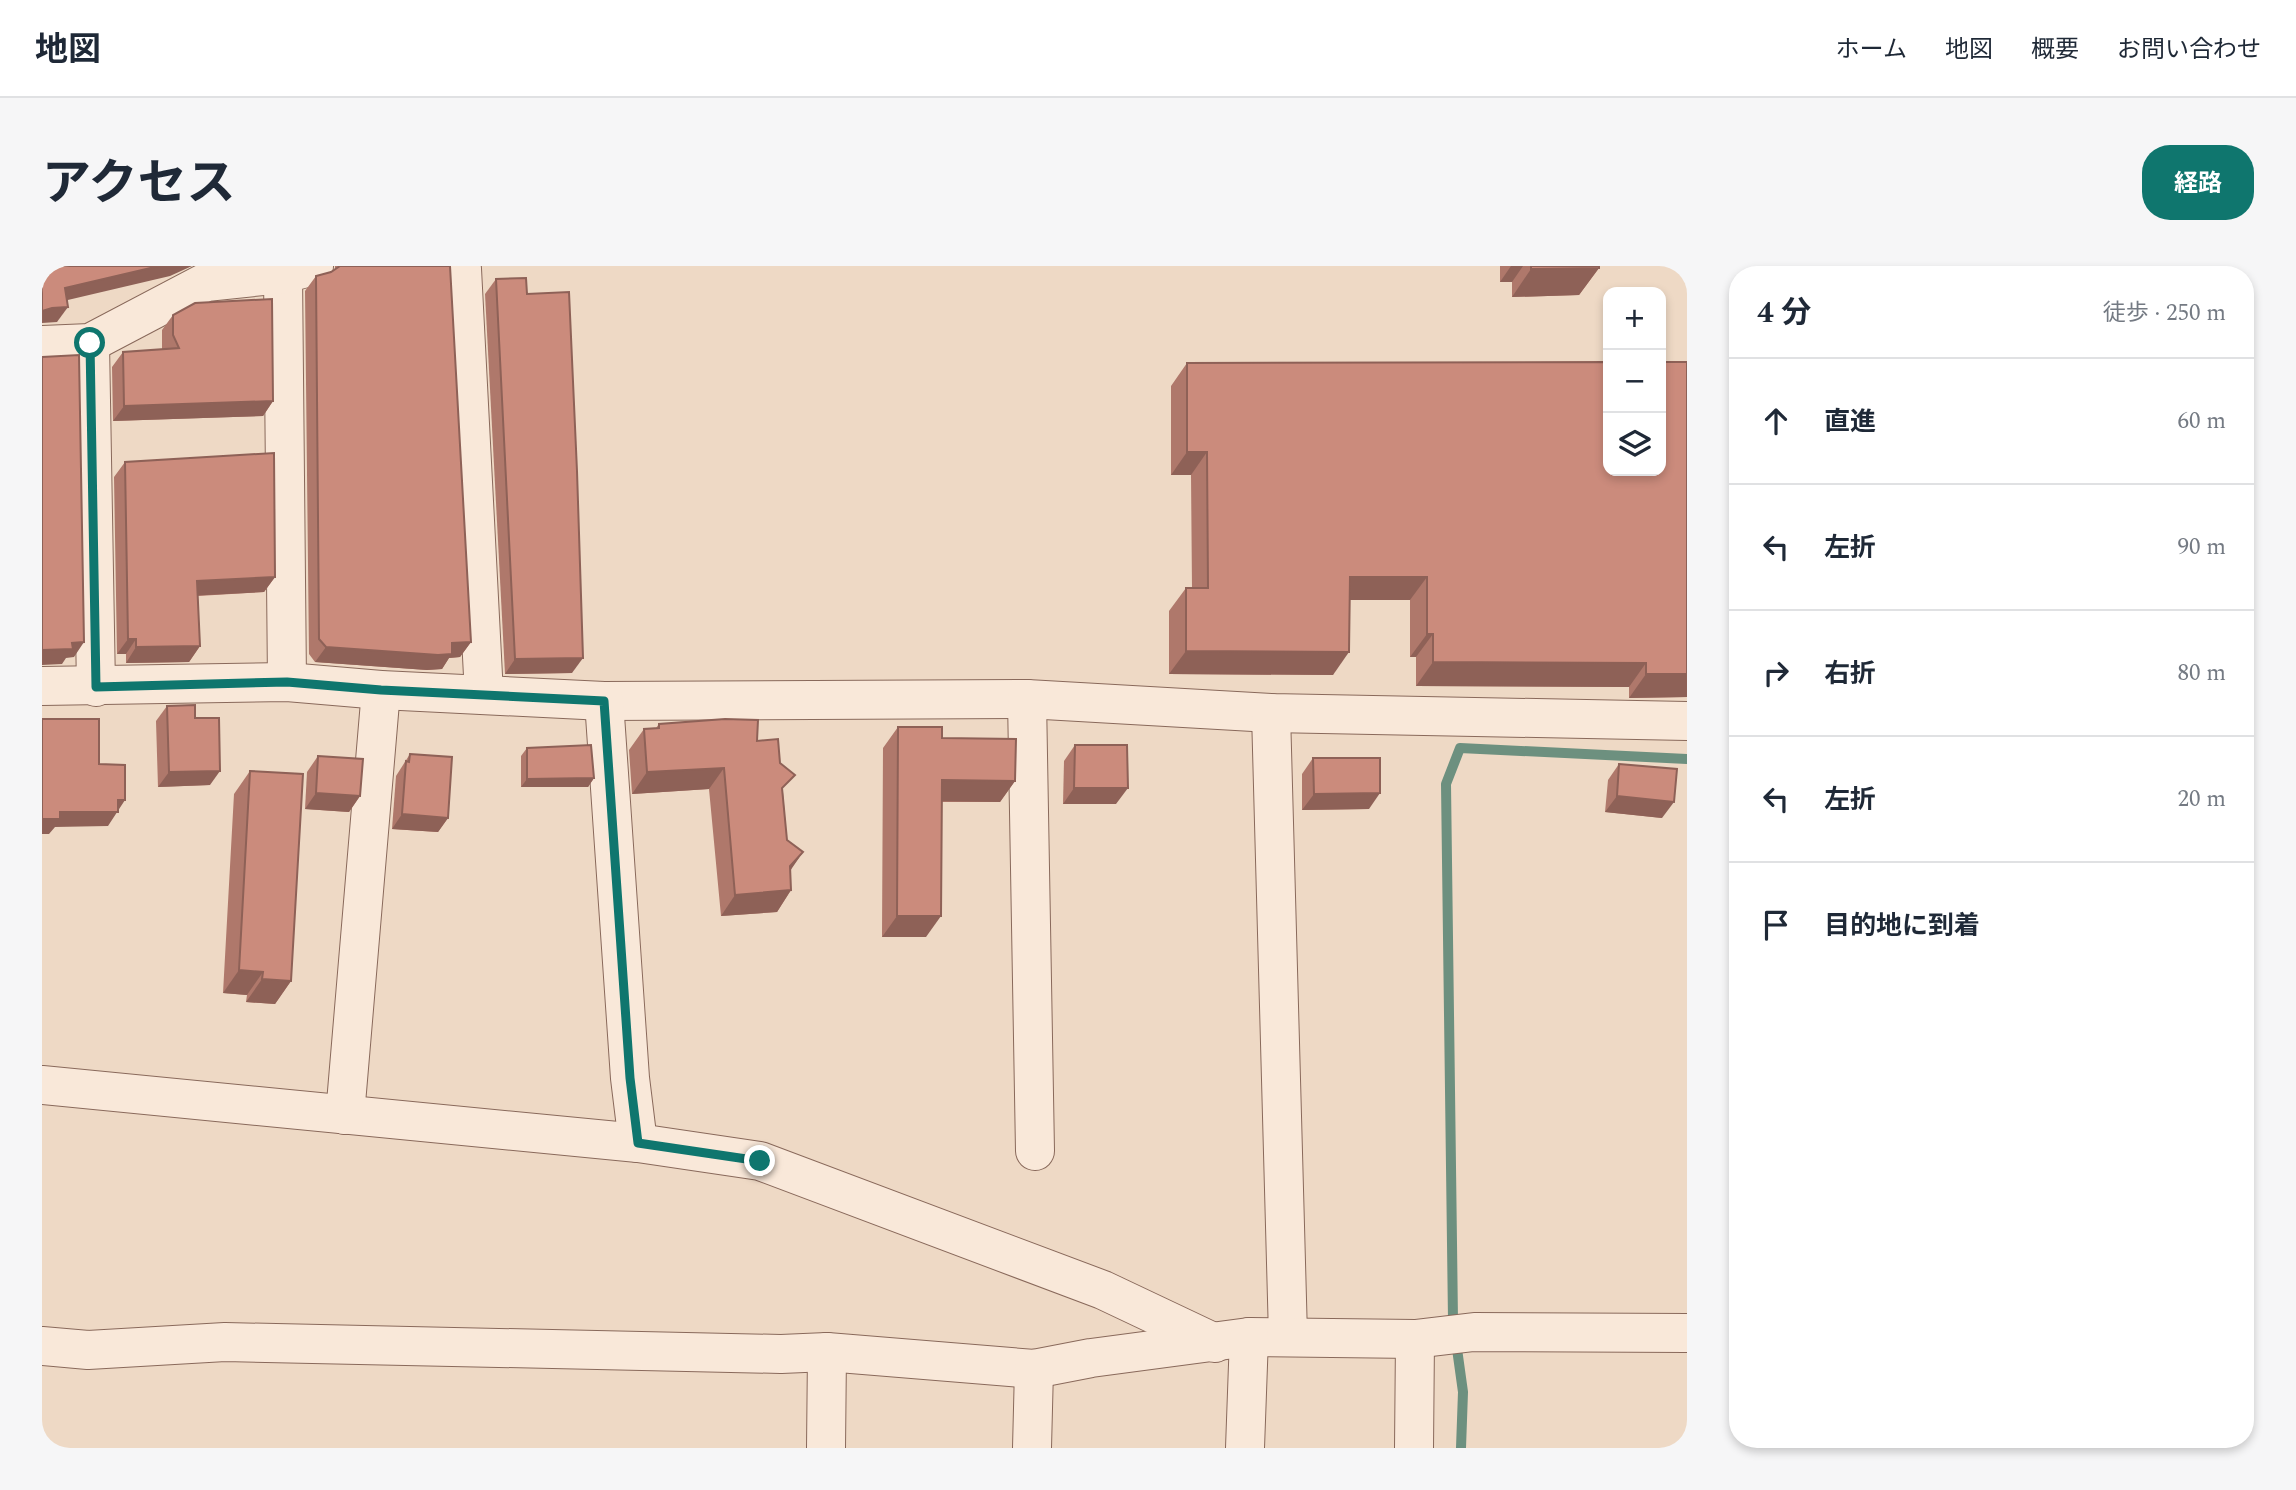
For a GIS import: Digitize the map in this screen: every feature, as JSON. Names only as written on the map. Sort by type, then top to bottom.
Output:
[{"type":"street","points":[[460,266],[463,269],[484,695]]},
{"type":"street","points":[[42,345],[90,343],[206,282],[299,270],[287,682]]},
{"type":"street","points":[[90,343],[96,687]]},
{"type":"street","points":[[42,686],[287,682],[381,690],[604,701],[1027,699],[1271,713],[1687,721]]},
{"type":"street","points":[[345,1115],[381,690]]},
{"type":"street","points":[[1027,699],[1035,1151]]},
{"type":"street","points":[[604,701],[630,1078],[638,1143]]},
{"type":"street","points":[[1271,713],[1288,1336]]},
{"type":"street","points":[[42,1085],[638,1143],[760,1161],[1232,1340]]},
{"type":"street","points":[[42,1346],[88,1350],[225,1342],[781,1354],[827,1352],[1034,1369],[1091,1358],[1232,1340],[1288,1336],[1415,1339],[1474,1332],[1687,1333]]},
{"type":"street","points":[[1414,1448],[1415,1339]]},
{"type":"street","points":[[1232,1340],[1245,1448]]},
{"type":"street","points":[[826,1448],[827,1352]]},
{"type":"street","points":[[1032,1448],[1034,1369]]},
{"type":"building","points":[[42,266],[159,266],[65,288],[68,307],[42,311]]},
{"type":"building","points":[[340,266],[450,266],[471,642],[452,643],[452,654],[326,647],[319,639],[316,276]]},
{"type":"building","points":[[1531,266],[1599,266],[1599,268],[1531,269]]},
{"type":"building","points":[[526,278],[527,294],[569,292],[583,658],[515,659],[496,279]]},
{"type":"building","points":[[272,299],[273,401],[124,406],[123,352],[179,348],[173,335],[173,315],[195,303]]},
{"type":"building","points":[[79,355],[84,642],[72,643],[73,649],[42,650],[42,357]]},
{"type":"building","points":[[1603,362],[1603,476],[1666,476],[1666,362],[1687,362],[1687,674],[1646,674],[1646,663],[1433,662],[1433,634],[1427,634],[1427,577],[1350,577],[1349,652],[1186,651],[1186,588],[1208,588],[1207,452],[1187,452],[1187,363]]},
{"type":"building","points":[[274,453],[275,577],[197,581],[200,646],[136,647],[136,639],[128,639],[125,462]]},
{"type":"building","points":[[195,705],[195,718],[219,718],[220,771],[169,772],[167,706]]},
{"type":"building","points":[[42,719],[99,719],[99,764],[125,765],[125,800],[118,800],[118,812],[60,812],[60,819],[42,819]]},
{"type":"building","points":[[725,719],[758,720],[757,741],[778,739],[780,763],[795,775],[782,788],[787,840],[803,852],[790,866],[791,890],[735,895],[724,768],[647,772],[644,729],[659,728],[659,724]]},
{"type":"building","points":[[898,727],[942,727],[942,738],[1016,739],[1015,781],[942,780],[941,916],[897,916]]},
{"type":"building","points":[[591,745],[594,778],[527,779],[527,748]]},
{"type":"building","points":[[1075,745],[1127,745],[1128,788],[1074,788]]},
{"type":"building","points":[[410,754],[452,757],[448,818],[402,814],[406,761],[409,762]]},
{"type":"building","points":[[318,756],[363,759],[360,796],[316,793]]},
{"type":"building","points":[[1313,758],[1380,758],[1380,793],[1314,794]]},
{"type":"building","points":[[1619,764],[1677,769],[1674,802],[1617,796]]},
{"type":"building","points":[[250,771],[303,774],[291,981],[262,979],[263,972],[239,970]]},
{"type":"waterway","points":[[1461,1448],[1463,1392],[1453,1320],[1446,784],[1460,748],[1687,759]]},
{"type":"route","points":[[90,343],[96,687],[287,682],[381,690],[604,701],[630,1078],[638,1143],[760,1161]]}]
